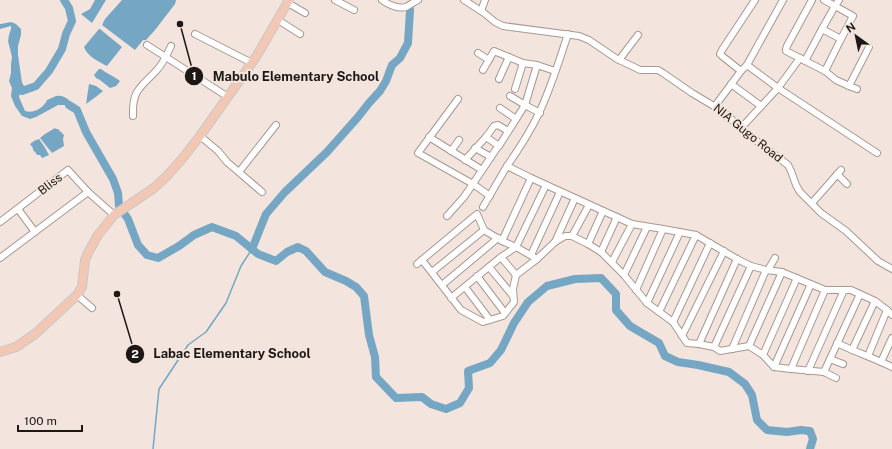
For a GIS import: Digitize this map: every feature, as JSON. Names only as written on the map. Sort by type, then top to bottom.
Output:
[{"type":"main road","points":[[0,352],[13,348],[35,334],[77,295],[82,287],[88,251],[98,235],[117,213],[154,188],[182,159],[252,63],[289,1]]},
{"type":"street","points":[[335,0],[354,10]]},
{"type":"street","points":[[382,0],[386,3],[404,8],[418,0]]},
{"type":"street","name":"NIA Gugo Road","points":[[464,0],[495,22],[504,26],[568,34],[583,38],[619,60],[640,70],[658,70],[663,72],[685,88],[722,111],[788,166],[800,192],[823,215],[846,231],[878,261],[892,270]]},
{"type":"street","points":[[481,11],[485,0]]},
{"type":"street","points":[[741,71],[720,54],[756,0]]},
{"type":"street","points":[[715,106],[747,65],[782,0]]},
{"type":"street","points":[[812,0],[786,51],[825,71],[836,80],[857,89]]},
{"type":"street","points":[[824,0],[853,16],[825,71]]},
{"type":"street","points":[[741,128],[778,88],[802,59],[839,0]]},
{"type":"street","points":[[289,1],[305,13]]},
{"type":"street","points":[[278,20],[300,34]]},
{"type":"street","points":[[822,28],[841,39]]},
{"type":"street","points":[[196,34],[252,63]]},
{"type":"street","points":[[483,207],[508,166],[523,145],[540,113],[568,34]]},
{"type":"street","points":[[619,60],[638,35]]},
{"type":"street","points":[[147,45],[228,97]]},
{"type":"street","points":[[133,116],[132,104],[137,92],[157,70],[166,57],[171,46]]},
{"type":"street","points":[[849,86],[869,47]]},
{"type":"street","points":[[483,70],[494,51],[523,63],[537,65],[555,71]]},
{"type":"street","points":[[478,53],[489,60]]},
{"type":"street","points":[[499,79],[509,57]]},
{"type":"street","points":[[515,89],[523,63]]},
{"type":"street","points":[[447,216],[464,197],[525,105],[537,65]]},
{"type":"street","points":[[747,65],[778,88],[877,153]]},
{"type":"street","points":[[731,84],[761,106]]},
{"type":"street","points":[[510,96],[540,113]]},
{"type":"street","points":[[458,99],[418,152],[473,184],[490,196]]},
{"type":"street","points":[[500,108],[516,119]]},
{"type":"street","points":[[239,172],[276,125]]},
{"type":"street","points":[[465,160],[494,126],[498,125],[508,131]]},
{"type":"street","points":[[200,136],[262,192]]},
{"type":"street","points":[[486,136],[499,145]]},
{"type":"street","points":[[429,137],[482,170]]},
{"type":"street","points":[[451,151],[459,140]]},
{"type":"street","points":[[475,148],[491,157]]},
{"type":"street","points":[[508,166],[560,192],[632,224],[696,235],[751,266],[782,272],[825,290],[851,290],[875,301],[890,312],[868,356]]},
{"type":"street","name":"Bliss","points":[[0,222],[68,170],[88,192],[117,213]]},
{"type":"street","points":[[812,203],[839,172],[847,184]]},
{"type":"street","points":[[442,286],[500,240],[531,178]]},
{"type":"street","points":[[452,298],[489,266],[516,247],[546,185]]},
{"type":"street","points":[[0,258],[88,192]]},
{"type":"street","points":[[531,255],[560,192]]},
{"type":"street","points":[[555,242],[575,198]]},
{"type":"street","points":[[572,236],[588,205]]},
{"type":"street","points":[[18,209],[35,232]]},
{"type":"street","points":[[588,244],[603,211]]},
{"type":"street","points":[[537,259],[484,230],[478,214],[420,262],[432,272],[461,310],[483,322],[503,316],[514,302],[513,289],[516,276],[537,259],[555,242],[565,236],[572,236],[601,252],[612,262],[647,303],[673,322],[687,343],[714,347],[720,351],[749,346],[762,355],[774,367],[824,372],[836,378]]},
{"type":"street","points":[[601,252],[617,217]]},
{"type":"street","points":[[612,262],[632,224]]},
{"type":"street","points":[[624,275],[647,227]]},
{"type":"street","points":[[636,290],[663,229]]},
{"type":"street","points":[[432,272],[484,230]]},
{"type":"street","points":[[647,303],[680,232]]},
{"type":"street","points":[[659,312],[696,235]]},
{"type":"street","points":[[673,322],[710,243]]},
{"type":"street","points":[[682,336],[724,251]]},
{"type":"street","points":[[501,257],[516,276]]},
{"type":"street","points":[[732,349],[767,270],[775,258]]},
{"type":"street","points":[[698,344],[737,259]]},
{"type":"street","points":[[489,266],[513,297]]},
{"type":"street","points":[[714,347],[751,266]]},
{"type":"street","points":[[749,346],[782,272]]},
{"type":"street","points":[[477,276],[505,313]]},
{"type":"street","points":[[762,355],[797,278]]},
{"type":"street","points":[[774,367],[811,284]]},
{"type":"street","points":[[465,287],[490,320]]},
{"type":"street","points":[[791,369],[825,290]]},
{"type":"street","points":[[808,371],[844,290]]},
{"type":"street","points":[[824,372],[860,294]]},
{"type":"street","points":[[77,295],[92,308]]},
{"type":"street","points":[[852,350],[875,301]]},
{"type":"street","points":[[881,362],[892,338]]},
{"type":"street","points":[[837,343],[892,367]]},
{"type":"street","points":[[830,359],[843,364]]},
{"type":"water","points":[[95,0],[106,0],[92,23],[81,14],[90,9]]},
{"type":"water","points":[[122,0],[176,0],[175,4],[155,30],[146,40],[143,40],[135,50],[102,25],[105,19]]},
{"type":"water","points":[[11,22],[16,24],[21,29],[18,55],[22,83],[19,97],[25,111],[31,112],[38,110],[46,103],[47,100],[56,96],[63,96],[77,110],[66,105],[58,105],[30,119],[22,116],[15,106],[11,96],[12,88],[9,81],[12,57],[8,41],[11,26],[0,29],[0,24]]},
{"type":"water","points":[[99,29],[122,47],[107,66],[90,56],[84,47]]},
{"type":"water","points":[[99,69],[120,81],[116,86],[110,88],[94,75]]},
{"type":"water","points":[[89,84],[96,86],[103,91],[86,104]]},
{"type":"water","points":[[55,128],[64,135],[64,146],[52,153],[40,138]]},
{"type":"water","points":[[39,139],[49,155],[42,158],[40,155],[37,155],[30,144]]},
{"type":"waterway","points":[[15,78],[22,91],[36,86],[49,71],[62,49],[66,34],[72,21],[69,8],[64,0]]},
{"type":"waterway","points":[[252,249],[266,214],[285,192],[327,152],[380,91],[386,81],[392,65],[400,58],[408,43],[410,10]]},
{"type":"waterway","points":[[69,105],[77,110],[86,132],[113,179],[118,193],[119,206],[128,219],[138,245],[147,255],[158,258],[194,235],[212,227],[236,236],[258,254],[276,261],[287,252],[298,247],[306,251],[325,272],[356,287],[364,296],[369,335],[375,357],[376,377],[396,398],[422,397],[431,404],[446,409],[460,403],[469,388],[468,371],[490,363],[501,350],[514,323],[528,302],[547,286],[575,279],[601,278],[616,294],[616,310],[630,326],[659,343],[665,356],[678,362],[729,372],[745,384],[752,395],[757,420],[767,430],[787,432],[801,430],[810,431],[813,439],[810,449]]},
{"type":"waterway","points":[[153,449],[159,389],[188,345],[206,332],[226,303],[241,266],[252,249]]},
{"type":"place","name":"Mabulo Elementary School","points":[[180,24]]},
{"type":"place","name":"Labac Elementary School","points":[[117,294]]}]
